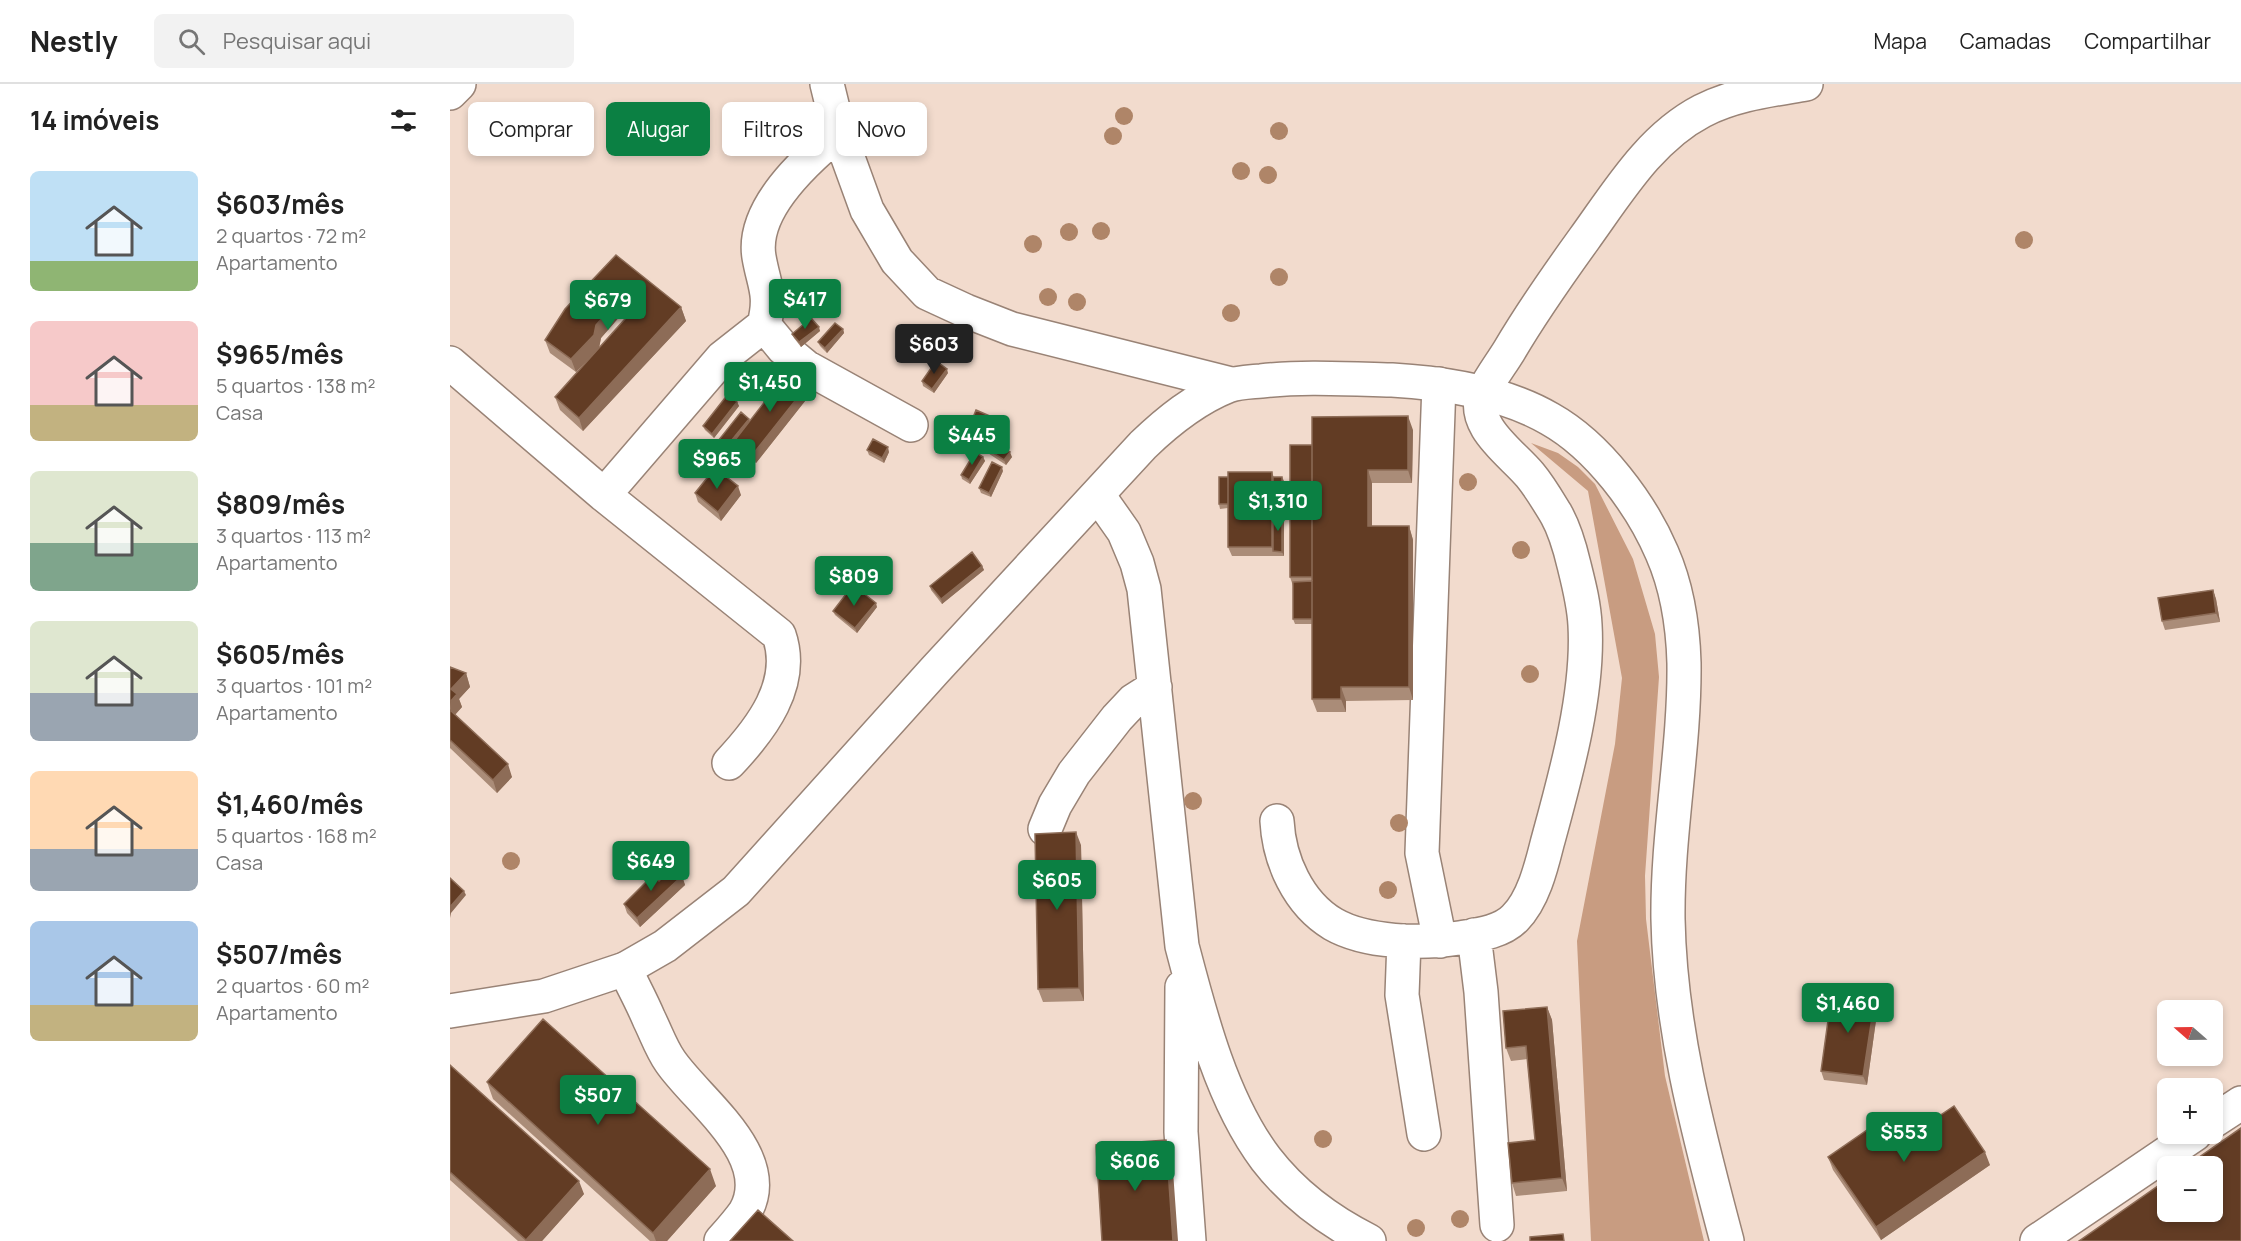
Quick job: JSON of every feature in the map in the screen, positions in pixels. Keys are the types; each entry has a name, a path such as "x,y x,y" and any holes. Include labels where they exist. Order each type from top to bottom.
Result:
{"main road":[{"path":"450,93 459,84"},
{"path":"827,84 836,121"},
{"path":"1277,821 1280,844 1299,891 1314,910 1335,925 1362,934 1404,941 1440,941 1503,927 1515,919 1524,907 1546,847 1575,724 1585,654 1582,598 1570,549 1558,517 1528,473 1492,435 1483,414 1483,394 1541,298 1634,172 1670,131 1700,111 1730,98 1806,84"},
{"path":"604,495 722,358 764,325 768,308 768,290 759,256 759,240 763,223 770,207 801,167 836,136"},
{"path":"847,156 867,210 897,261 927,293 966,311 1012,329 1231,384 1284,379 1346,378 1439,384 1518,403 1552,420 1598,458 1625,489 1663,555 1681,626 1684,662 1683,705 1668,918 1672,987 1685,1073 1727,1241"},
{"path":"764,325 783,348 806,367 912,425"},
{"path":"450,363 604,495 779,635 784,649 784,667 774,702 760,727 729,763"},
{"path":"450,1011 544,996 625,969 665,946 736,891 935,670 1167,422 1195,402 1231,384"},
{"path":"1439,384 1422,853 1440,941"},
{"path":"1098,495 1124,532 1137,563 1144,589 1182,946 1181,1132 1189,1241"},
{"path":"1045,829 1055,805 1074,773 1133,701 1155,687"},
{"path":"1474,935 1482,1004 1497,1225"},
{"path":"1404,941 1403,1003 1424,1134"},
{"path":"1182,946 1196,1001 1214,1053 1238,1113 1266,1158 1300,1196 1342,1228 1369,1241"},
{"path":"625,969 668,1058 683,1079 735,1136 746,1153 751,1171 751,1191 745,1211 721,1241"},
{"path":"2223,1115 2241,1103"},
{"path":"2037,1241 2180,1144"}],"shaded area":[{"path":"1531,443 1558,453 1578,467 1595,484 1633,559 1655,634 1659,677 1645,876 1646,919 1665,1076 1704,1241 1591,1241 1577,941 1615,744 1622,678 1588,491"}],"building":[{"path":"616,255 681,307 579,418 555,397 642,300 629,287 596,325 594,335 571,359 545,340 565,309"},
{"path":"813,285 825,297 808,316 795,305"},
{"path":"811,318 819,327 799,342 792,334"},
{"path":"835,323 843,329 825,348 818,342"},
{"path":"936,361 947,369 932,389 922,381"},
{"path":"787,373 806,387 753,454 735,440"},
{"path":"728,394 737,402 712,434 703,426"},
{"path":"976,410 1001,421 997,431 972,420"},
{"path":"741,412 749,419 722,452 714,446"},
{"path":"1408,416 1408,470 1368,470 1368,526 1409,526 1409,687 1341,687 1341,699 1312,699 1312,417"},
{"path":"963,421 1010,452 1004,460 958,430"},
{"path":"873,439 888,447 882,458 867,450"},
{"path":"1290,445 1312,445 1312,577 1290,577"},
{"path":"975,452 983,457 969,480 961,475"},
{"path":"992,462 1002,467 989,493 979,488"},
{"path":"715,468 738,486 718,512 695,493"},
{"path":"1228,472 1272,472 1272,547 1228,547"},
{"path":"1219,477 1228,477 1228,504 1219,504"},
{"path":"1273,477 1282,477 1282,502 1273,502"},
{"path":"1273,513 1282,513 1282,552 1273,551"},
{"path":"972,552 982,566 941,599 930,586"},
{"path":"1312,581 1312,619 1293,619 1293,582"},
{"path":"853,585 876,603 855,628 833,611"},
{"path":"2213,590 2216,613 2162,621 2158,598"},
{"path":"450,667 466,673 451,689 457,694 450,702"},
{"path":"450,710 508,764 493,780 450,740"},
{"path":"1076,832 1079,988 1038,989 1035,834"},
{"path":"673,867 682,876 637,918 624,904 653,875 659,881"},
{"path":"450,878 464,891 450,907"},
{"path":"1832,992 1875,998 1863,1076 1821,1071"},
{"path":"1547,1007 1562,1178 1512,1183 1508,1143 1535,1140 1526,1046 1506,1048 1503,1011"},
{"path":"543,1019 710,1169 653,1233 487,1082"},
{"path":"450,1065 579,1181 526,1240 450,1172"},
{"path":"1954,1106 1985,1152 1876,1227 1828,1157 1883,1119 1899,1143"},
{"path":"2241,1128 2241,1241 2079,1241 2157,1187 2157,1222 2223,1222 2223,1156 2201,1156 2218,1144 2223,1144 2223,1141"},
{"path":"1166,1140 1173,1241 1102,1241 1096,1145"},
{"path":"758,1210 793,1241 730,1241"},
{"path":"1563,1234 1564,1241 1530,1241 1530,1237"}]}
